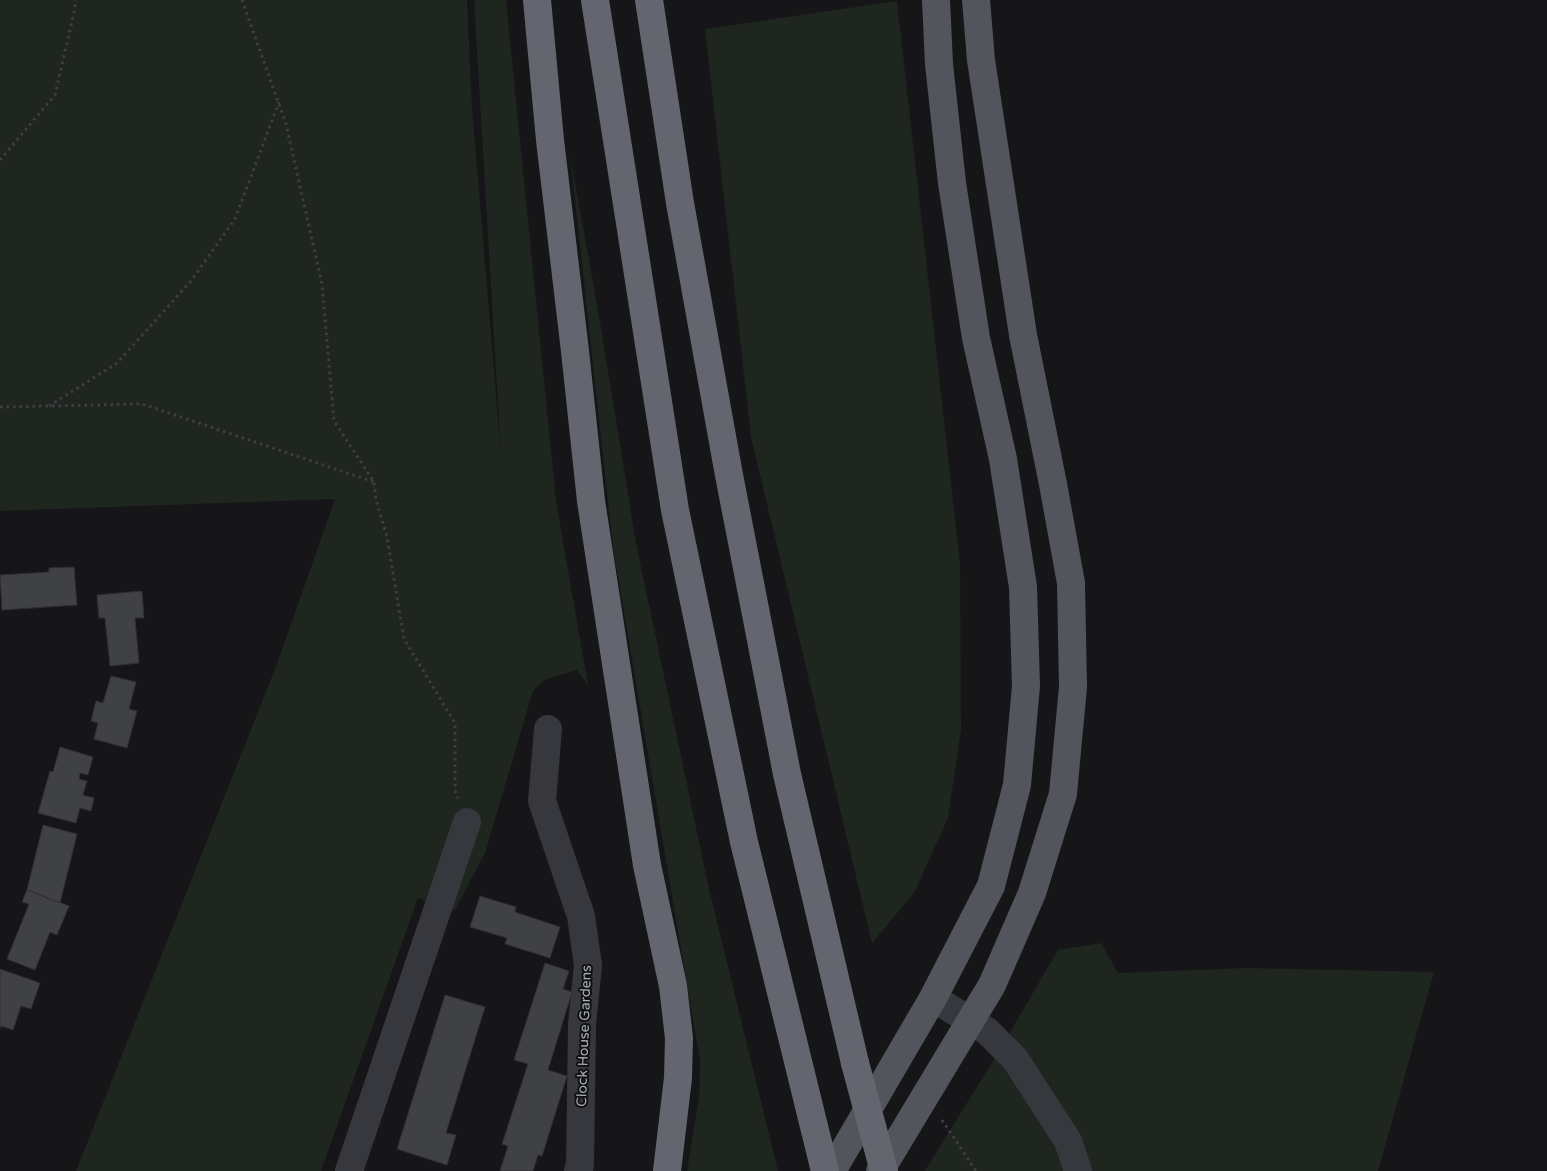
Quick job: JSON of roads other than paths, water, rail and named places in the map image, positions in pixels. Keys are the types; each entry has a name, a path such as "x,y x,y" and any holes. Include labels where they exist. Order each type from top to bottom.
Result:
{"highway":[{"path":"537,0 550,140 575,351 590,501 647,865 672,986 679,1038 678,1078 667,1171"},
{"path":"595,0 675,510 744,842 825,1171"},
{"path":"649,0 680,204 728,475 787,774 855,1063 884,1171"}],"main road":[{"path":"832,1171 933,998 991,886 1017,785 1026,686 1023,587 1003,459 976,338 952,183 939,64 936,0"},
{"path":"880,1171 992,986 1032,894 1062,794 1074,687 1071,583 1023,335 981,60 976,0"}],"street":[{"name":"Clock House Gardens","path":"548,729 542,801 582,916 588,966 582,1024 580,1156 578,1171"},
{"path":"349,1171 467,822"},
{"path":"933,998 972,1020 987,1031 1016,1059 1068,1141 1078,1171"}]}
